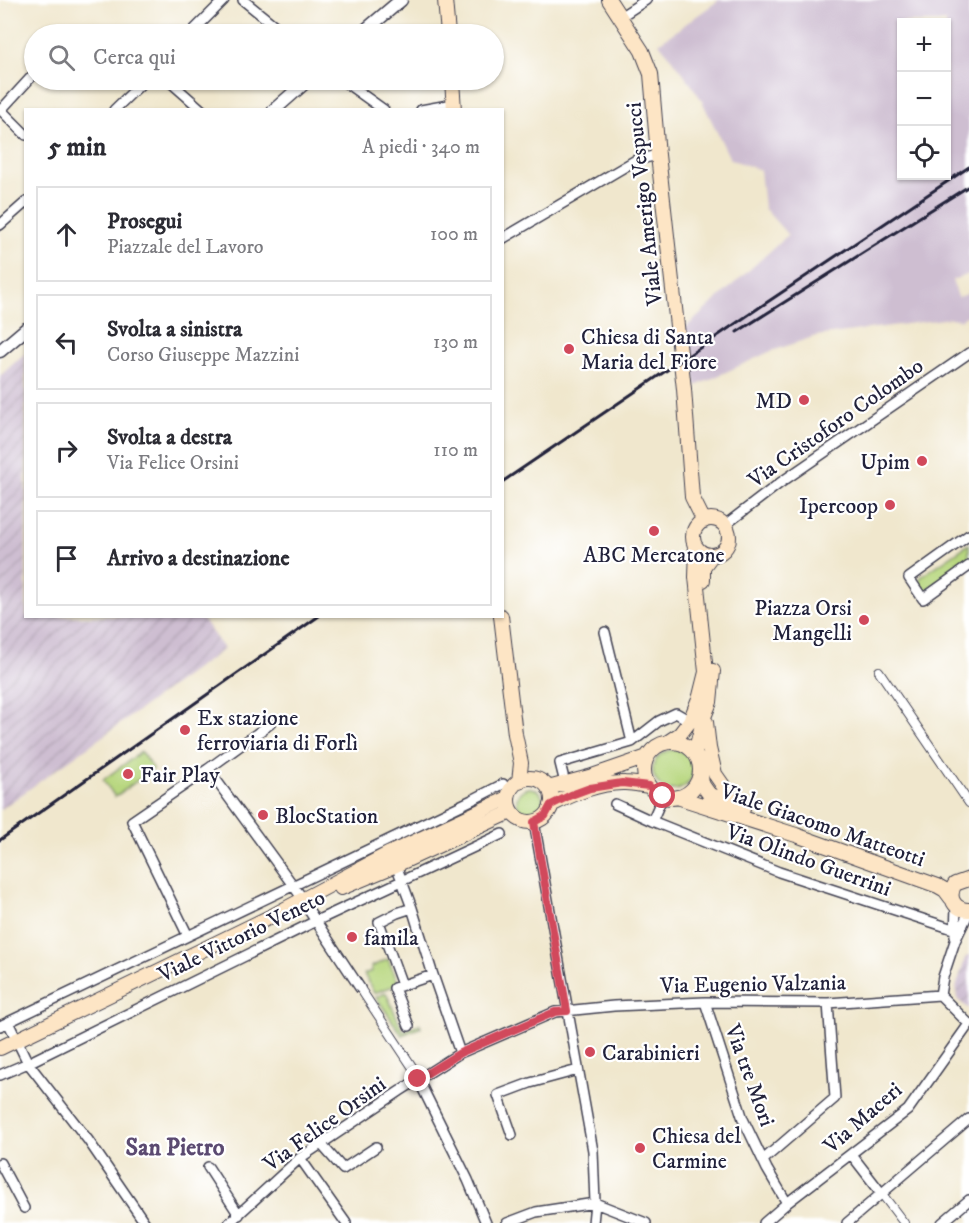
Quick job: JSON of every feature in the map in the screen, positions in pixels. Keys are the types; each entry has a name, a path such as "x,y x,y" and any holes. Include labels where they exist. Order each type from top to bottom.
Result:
{"main road":[{"path":"445,0 447,24"},
{"name":"Viale Amerigo Vespucci","path":"609,0 642,51 651,74 679,340 692,497 704,521"},
{"path":"453,90 454,107"},
{"path":"668,742 680,743 691,748 700,767 700,774 694,787 684,795 670,797 658,794 649,786 644,768 647,757 656,747 680,734 690,721 706,672 696,577 697,548 694,531 699,523 704,521 715,519 725,525 729,535 727,547 718,554 712,555 707,555 697,548"},
{"path":"695,753 710,702 714,675 702,578 703,567 712,555"},
{"path":"501,618 515,734 521,763 519,782"},
{"path":"704,717 715,774 729,794 733,806"},
{"path":"548,788 647,757"},
{"name":"Viale Giacomo Matteotti","path":"700,767 702,784 709,794 733,806 896,865 960,902"},
{"path":"537,780 548,788 551,805 545,816 534,822 521,821 511,812 508,798 513,786 519,782 537,780"},
{"path":"551,805 590,788 622,783 649,786"},
{"name":"Viale Giacomo Matteotti","path":"670,797 796,835 938,886 960,902"},
{"name":"Viale Vittorio Veneto","path":"0,1048 303,901 390,854 445,820 508,798"},
{"name":"Viale Vittorio Veneto","path":"390,854 511,812"},
{"path":"960,902 959,881 969,879"}],"street":[{"path":"200,24 224,0"},
{"path":"243,0 273,24"},
{"path":"373,24 401,0"},
{"path":"621,17 646,0"},
{"path":"24,84 0,109 24,133"},
{"path":"116,108 135,90"},
{"path":"179,90 200,108"},
{"path":"276,108 297,90"},
{"path":"356,90 381,108"},
{"path":"504,238 636,160 658,155"},
{"path":"0,225 24,204"},
{"path":"0,351 24,330"},
{"name":"Via Cristoforo Colombo","path":"725,525 780,483 969,353"},
{"path":"969,535 909,578 923,599 969,566"},
{"path":"606,632 632,742"},
{"path":"879,671 969,803"},
{"path":"565,783 560,763 632,742 659,721 676,713 690,721"},
{"path":"188,936 132,821 270,724"},
{"path":"208,769 294,886 417,1074 486,1223"},
{"name":"Viale Vittorio Veneto","path":"445,820 503,784"},
{"path":"652,821 670,797"},
{"name":"Via Olindo Guerrini","path":"615,804 779,872 956,930"},
{"path":"534,822 592,1151 595,1203 593,1223"},
{"name":"Viale Vittorio Veneto","path":"0,1075 316,921 502,834"},
{"path":"390,854 412,908 460,1053"},
{"name":"Viale Vittorio Veneto","path":"4,1024 294,886 390,854"},
{"path":"955,941 960,902"},
{"path":"960,902 955,941 943,977 940,995 969,1024"},
{"path":"402,985 380,921 412,908"},
{"path":"410,1026 394,988 433,975"},
{"name":"Via Eugenio Valzania","path":"567,1011 614,1006 705,1002 828,1003 940,995"},
{"name":"Via tre Mori","path":"705,1002 743,1119 787,1203"},
{"path":"763,1160 834,1098 828,1003"},
{"name":"Via Felice Orsini","path":"229,1223 300,1158 418,1079 460,1053 555,1012 567,1011"},
{"path":"4,1024 17,1040 28,1063 88,1140 145,1223"},
{"name":"Via Maceri","path":"764,1223 908,1110 969,1024"},
{"path":"512,1135 498,1095 530,1083 578,1070"},
{"path":"846,1223 969,1119"},
{"path":"321,1144 343,1169 376,1148"},
{"path":"851,1154 904,1223"},
{"path":"300,1158 346,1223"},
{"path":"0,1163 24,1208"},
{"path":"208,1167 239,1215"},
{"path":"942,1223 969,1200"},
{"path":"507,1223 536,1212 595,1203 646,1223"}],"shaded area":[{"path":"719,0 969,0 969,274 952,280 958,297 969,293 969,314 961,320 951,318 816,336 769,352 696,386 682,331 788,235 764,208 760,170 730,159 701,99 659,43"},
{"path":"24,354 24,618 202,618 224,649 0,810 0,376"},
{"path":"969,955 969,1009 958,1000 956,988 965,958"}],"green space":[{"path":"969,544 969,561 927,590 921,587 918,583 922,576"},
{"path":"673,750 681,751 687,756 692,762 692,778 687,784 681,789 673,790 665,789 659,784 654,778 653,770 654,762 659,756 665,751"},
{"name":"Fair Play","path":"141,752 153,769 115,797 103,780"},
{"path":"530,788 539,792 543,801 539,810 530,814 521,810 517,801 521,792"},
{"path":"388,959 399,984 374,993 364,974 372,971 371,967"},
{"path":"386,993 403,1031 420,1024 421,1027 402,1035 376,997"}],"railway":[{"path":"504,481 969,167"},
{"path":"737,332 969,186"},
{"path":"0,840 316,618"}],"place":[{"name":"Chiesa di Santa Maria del Fiore","path":"569,349"},
{"name":"MD","path":"804,400"},
{"name":"Upim","path":"922,461"},
{"name":"Ipercoop","path":"890,505"},
{"name":"ABC Mercatone","path":"654,531"},
{"name":"Piazza Orsi Mangelli","path":"864,620"},
{"name":"Ex stazione ferroviaria di Forlì","path":"185,730"},
{"name":"Fair Play","path":"128,774"},
{"name":"BlocStation","path":"263,815"},
{"name":"famila","path":"352,937"},
{"name":"Carabinieri","path":"590,1052"},
{"name":"Chiesa del Carmine","path":"640,1148"}],"district":[{"name":"San Pietro","path":"175,1147"}],"route":[{"path":"418,1079 460,1053 555,1012 567,1011 534,822 545,816 551,805 590,788 622,783 649,786 663,796"}]}
